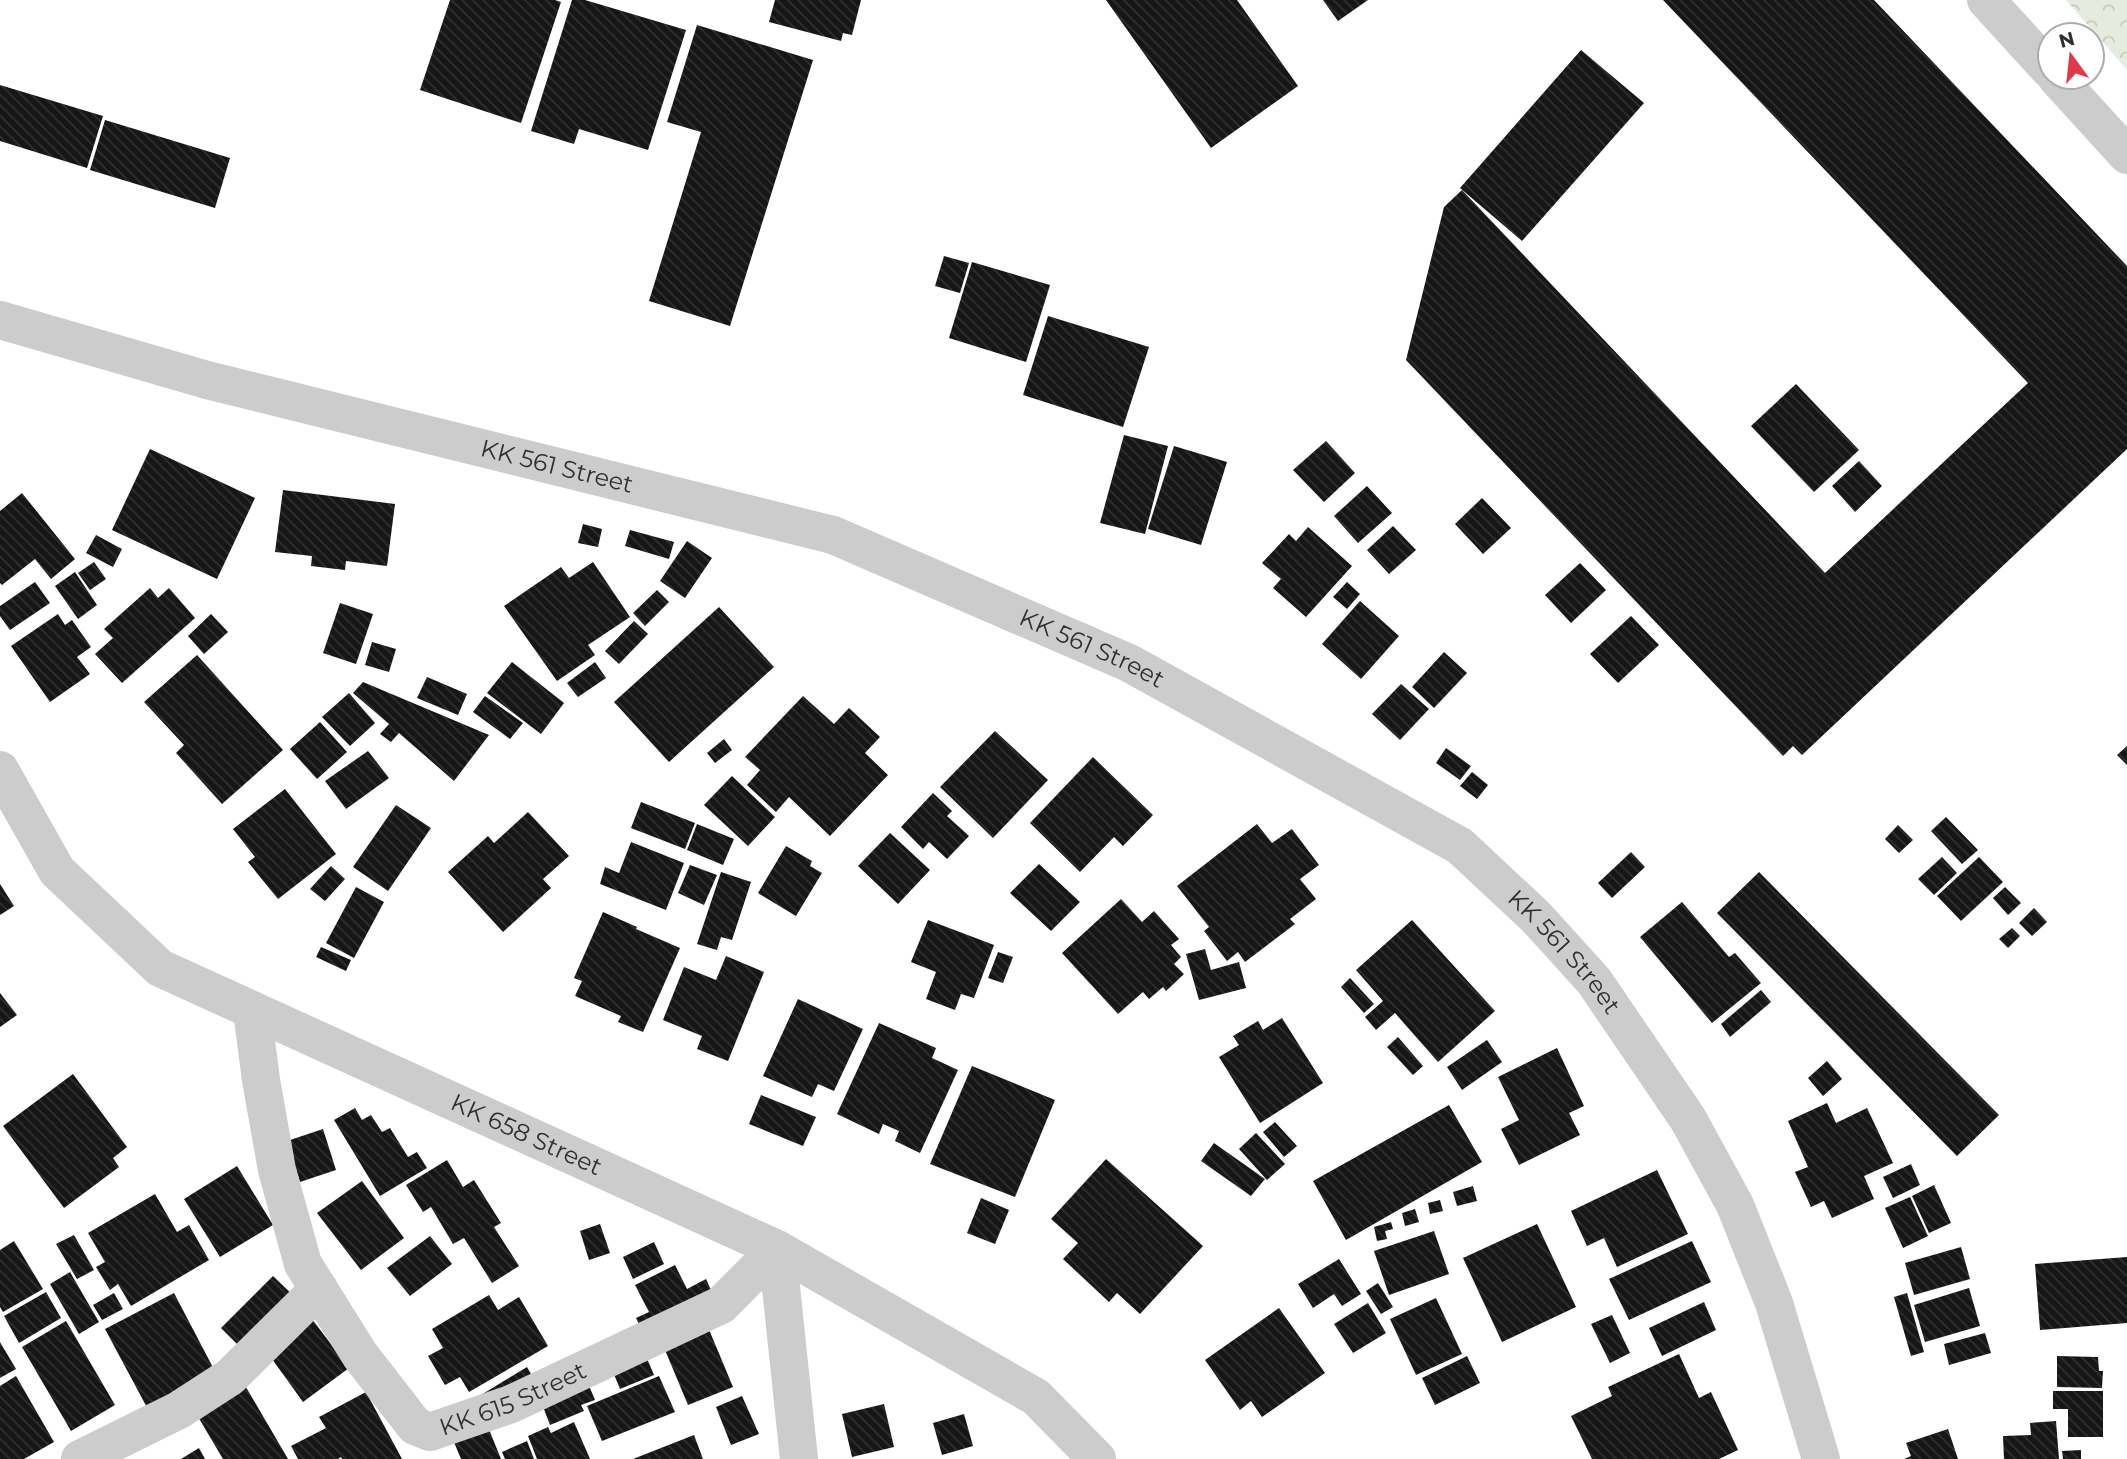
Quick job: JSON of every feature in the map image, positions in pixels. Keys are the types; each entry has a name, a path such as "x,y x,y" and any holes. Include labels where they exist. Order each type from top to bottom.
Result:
{"street":[{"path":"1986,0 2036,55"},
{"path":"2069,91 2127,155"},
{"name":"KK 561 Street","path":"0,320 207,380 833,535 1129,663 1460,846 1536,917 1594,981 1688,1119 1735,1205 1774,1303 1821,1459"},
{"name":"KK 658 Street","path":"0,770 57,871 160,968 777,1249 1036,1397 1097,1459"},
{"name":"KK 615 Street","path":"252,1010 277,1170 303,1264 360,1355 415,1426 430,1432 511,1404 721,1305 777,1249"},
{"path":"777,1249 799,1459"},
{"path":"80,1459 179,1410 230,1377 319,1289"}],"green space":[{"path":"2066,0 2127,0 2127,70 2106,46 2106,21 2084,21"}],"building":[{"path":"450,0 561,2 521,123 420,90"},
{"path":"572,0 585,0 686,30 648,150 579,129 574,144 531,131"},
{"path":"775,0 861,0 852,35 843,33 841,41 769,22"},
{"path":"1106,0 1237,0 1298,86 1211,148"},
{"path":"1323,0 1368,0 1338,21"},
{"path":"1663,0 1874,0 2127,266 2127,449 1802,755 1793,746 1783,756 1406,360 1444,207 1462,190 1825,573 2028,383"},
{"path":"697,25 813,60 730,326 649,301 701,132 667,122"},
{"path":"1581,50 1644,103 1522,241 1460,188"},
{"path":"0,85 103,116 87,168 0,141"},
{"path":"105,120 230,158 215,208 90,170"},
{"path":"944,256 969,263 960,293 935,286"},
{"path":"972,262 1050,285 1026,362 949,338"},
{"path":"1048,316 1149,347 1123,427 1023,395"},
{"path":"1796,384 1859,450 1814,492 1751,426"},
{"path":"1124,435 1168,446 1145,534 1100,523"},
{"path":"1326,441 1355,473 1324,502 1293,470"},
{"path":"1174,446 1227,462 1201,545 1148,529"},
{"path":"150,449 255,498 217,579 112,530"},
{"path":"1859,461 1882,486 1855,512 1832,486"},
{"path":"1367,486 1392,513 1358,543 1334,516"},
{"path":"283,490 395,504 387,566 346,561 345,570 311,566 312,556 275,552"},
{"path":"22,493 75,559 51,579 35,559 2,585 0,511"},
{"path":"1482,498 1511,528 1483,554 1455,524"},
{"path":"583,524 602,529 598,547 578,543"},
{"path":"1393,526 1416,550 1389,574 1367,550"},
{"path":"1308,527 1352,566 1306,617 1273,588 1281,579 1262,563 1289,534 1296,541"},
{"path":"630,530 674,542 669,559 625,546"},
{"path":"96,535 122,549 113,567 86,553"},
{"path":"687,541 712,558 685,598 660,581"},
{"path":"94,562 106,579 90,590 78,573"},
{"path":"593,562 630,617 588,645 595,655 557,681 504,606 561,567 569,578"},
{"path":"1580,563 1606,590 1571,623 1545,595"},
{"path":"75,572 97,605 78,619 55,586"},
{"path":"35,582 50,603 10,630 0,616 0,606"},
{"path":"1347,582 1360,594 1347,609 1333,597"},
{"path":"150,588 158,598 169,588 195,618 122,683 95,654 113,638 104,629"},
{"path":"657,590 669,602 645,626 633,613"},
{"path":"1360,601 1399,636 1361,679 1322,644"},
{"path":"340,603 373,614 356,664 323,653"},
{"path":"719,607 774,667 669,762 614,702"},
{"path":"58,614 65,625 72,620 91,647 77,657 90,674 50,702 11,646"},
{"path":"211,614 228,632 204,654 188,636"},
{"path":"1631,616 1659,645 1618,683 1590,654"},
{"path":"634,621 648,634 619,664 605,651"},
{"path":"372,642 396,649 389,672 365,665"},
{"path":"1444,652 1467,673 1434,708 1412,687"},
{"path":"197,655 283,750 222,804 176,753 184,745 144,702"},
{"path":"512,662 564,703 541,734 487,693"},
{"path":"595,662 606,678 578,697 567,683"},
{"path":"427,677 467,694 458,715 417,698"},
{"path":"363,682 489,735 454,781 399,733 391,742 380,734 389,724 353,693"},
{"path":"1401,684 1429,709 1400,740 1372,714"},
{"path":"349,693 375,723 350,746 322,717"},
{"path":"485,696 523,723 510,739 473,712"},
{"path":"803,696 834,724 849,708 880,737 865,753 888,775 830,836 789,797 776,812 747,785 760,770 745,757"},
{"path":"320,722 347,752 317,779 290,749"},
{"path":"995,731 1048,780 993,838 940,787"},
{"path":"724,739 732,750 715,763 707,753"},
{"path":"2127,746 2127,765 2117,755"},
{"path":"1446,748 1471,766 1460,780 1436,763"},
{"path":"368,751 389,778 346,809 325,781"},
{"path":"1093,757 1153,815 1123,846 1114,837 1080,872 1030,823"},
{"path":"1472,772 1488,785 1477,799 1460,786"},
{"path":"732,776 775,817 748,846 704,805"},
{"path":"285,789 336,854 278,899 248,862 255,857 233,829"},
{"path":"933,793 952,811 947,816 969,836 947,859 929,842 923,849 901,827"},
{"path":"641,802 695,823 685,849 631,828"},
{"path":"396,805 431,828 388,891 353,867"},
{"path":"528,812 569,856 543,879 551,888 503,932 448,872 488,836 494,843"},
{"path":"1946,817 1978,850 1962,864 1931,831"},
{"path":"697,824 734,839 723,865 687,850"},
{"path":"1257,824 1272,843 1292,829 1319,865 1300,879 1316,899 1290,919 1295,924 1245,962 1238,952 1227,961 1204,931 1209,927 1177,886"},
{"path":"1898,825 1913,840 1899,853 1885,839"},
{"path":"890,833 930,870 898,904 858,866"},
{"path":"631,842 684,863 666,910 600,884 605,867 619,873"},
{"path":"786,846 812,861 810,866 822,873 796,916 758,893"},
{"path":"1631,852 1645,867 1612,898 1598,883"},
{"path":"1942,857 1957,873 1934,895 1918,879"},
{"path":"1979,857 2003,882 1961,921 1937,896"},
{"path":"1039,864 1080,902 1051,931 1010,893"},
{"path":"690,865 717,875 704,905 678,893"},
{"path":"331,866 345,879 325,901 310,889"},
{"path":"721,872 751,882 732,940 721,937 717,950 697,944"},
{"path":"1759,872 1999,1115 1957,1156 1717,913"},
{"path":"0,884 14,906 0,915"},
{"path":"356,887 384,902 354,958 326,943"},
{"path":"2005,887 2021,903 2008,915 1993,898"},
{"path":"1121,899 1142,922 1154,911 1179,939 1171,945 1181,957 1174,964 1184,974 1166,991 1163,987 1149,999 1143,992 1118,1014 1062,953"},
{"path":"1682,902 1729,957 1735,953 1761,983 1712,1023 1640,937"},
{"path":"2034,908 2047,922 2032,936 2019,923"},
{"path":"603,912 680,948 643,1032 618,1022 621,1016 575,996 582,981 574,978"},
{"path":"928,920 994,945 974,998 961,994 955,1010 926,999 936,972 911,962"},
{"path":"1412,920 1495,1011 1438,1062 1395,1013 1376,1030 1365,1017 1383,1001 1356,970"},
{"path":"2012,928 2020,936 2008,948 1999,939"},
{"path":"321,947 351,960 346,971 316,957"},
{"path":"1205,949 1211,970 1239,962 1246,988 1199,1000 1186,954"},
{"path":"998,952 1013,957 1003,983 988,978"},
{"path":"726,956 764,972 728,1061 697,1049 702,1036 663,1020 684,967 716,980"},
{"path":"1350,978 1374,1004 1364,1013 1341,987"},
{"path":"1761,990 1771,1002 1730,1037 1721,1024"},
{"path":"0,993 17,1015 0,1027"},
{"path":"798,999 863,1029 834,1091 818,1084 812,1097 763,1076"},
{"path":"1282,1018 1323,1083 1260,1123 1219,1057 1239,1045 1233,1036 1258,1021 1263,1030"},
{"path":"879,1023 936,1048 932,1058 958,1070 920,1153 895,1141 899,1131 883,1124 879,1134 837,1114"},
{"path":"1398,1037 1423,1066 1413,1075 1387,1047"},
{"path":"1487,1040 1502,1062 1462,1090 1447,1067"},
{"path":"1557,1048 1584,1106 1569,1113 1580,1135 1519,1165 1501,1129 1519,1120 1498,1077"},
{"path":"1827,1061 1842,1079 1823,1096 1808,1078"},
{"path":"972,1066 1055,1100 1015,1197 930,1164"},
{"path":"73,1074 127,1147 113,1158 119,1167 64,1208 3,1126"},
{"path":"761,1095 816,1117 803,1146 749,1124"},
{"path":"1827,1103 1836,1123 1867,1108 1893,1163 1864,1176 1874,1199 1832,1218 1824,1201 1811,1207 1795,1172 1808,1167 1788,1121"},
{"path":"1449,1105 1482,1162 1346,1240 1313,1181"},
{"path":"355,1108 362,1120 371,1115 382,1132 390,1128 408,1157 417,1152 427,1168 380,1196 334,1120"},
{"path":"1275,1122 1297,1146 1284,1157 1263,1132"},
{"path":"323,1129 336,1170 300,1182 287,1141"},
{"path":"1256,1133 1285,1164 1267,1180 1239,1149"},
{"path":"1214,1143 1265,1179 1251,1196 1201,1161"},
{"path":"1106,1159 1203,1246 1140,1314 1117,1293 1109,1302 1063,1259 1078,1243 1051,1219"},
{"path":"447,1160 463,1187 474,1180 501,1223 494,1227 519,1266 492,1283 464,1238 453,1244 431,1207 423,1212 406,1185"},
{"path":"1911,1164 1920,1185 1893,1198 1883,1177"},
{"path":"237,1166 273,1225 220,1257 184,1199"},
{"path":"1657,1170 1688,1234 1617,1267 1604,1238 1587,1246 1571,1211"},
{"path":"362,1181 404,1238 361,1270 317,1213"},
{"path":"1934,1185 1951,1223 1929,1233 1912,1196"},
{"path":"1473,1186 1477,1201 1457,1206 1453,1192"},
{"path":"155,1194 177,1232 189,1225 209,1260 131,1306 118,1284 110,1290 96,1267 105,1262 88,1233"},
{"path":"1910,1197 1928,1236 1903,1248 1885,1208"},
{"path":"981,1198 1009,1210 995,1244 967,1233"},
{"path":"1440,1200 1443,1211 1430,1214 1428,1203"},
{"path":"1415,1209 1419,1222 1405,1226 1402,1213"},
{"path":"1391,1222 1393,1229 1385,1231 1387,1239 1377,1241 1374,1227"},
{"path":"600,1224 610,1253 589,1260 580,1231"},
{"path":"1537,1224 1576,1307 1502,1342 1463,1258"},
{"path":"1434,1231 1449,1274 1389,1295 1374,1251"},
{"path":"74,1235 94,1270 77,1279 56,1244"},
{"path":"430,1236 452,1264 410,1296 387,1268"},
{"path":"14,1241 43,1289 3,1312 0,1307 0,1250"},
{"path":"1692,1241 1711,1282 1629,1320 1609,1279"},
{"path":"654,1242 664,1264 633,1279 623,1257"},
{"path":"1961,1247 1970,1279 1914,1295 1905,1263"},
{"path":"2127,1257 2127,1323 2040,1330 2035,1264"},
{"path":"1339,1259 1361,1294 1342,1306 1334,1294 1313,1308 1298,1284"},
{"path":"675,1265 687,1289 706,1279 716,1301 645,1337 636,1318 649,1312 635,1285"},
{"path":"70,1272 99,1322 79,1334 50,1284"},
{"path":"273,1276 298,1300 246,1353 221,1328"},
{"path":"1378,1283 1393,1307 1381,1314 1366,1291"},
{"path":"1969,1288 1980,1326 1925,1342 1914,1305"},
{"path":"46,1292 61,1318 19,1343 4,1316"},
{"path":"114,1293 123,1309 102,1320 93,1305"},
{"path":"174,1293 219,1379 151,1415 105,1329"},
{"path":"1907,1293 1924,1352 1911,1356 1894,1297"},
{"path":"489,1295 498,1310 519,1297 548,1346 469,1392 460,1377 445,1385 428,1356 443,1348 432,1329"},
{"path":"1436,1298 1462,1354 1416,1375 1390,1319"},
{"path":"1704,1302 1716,1330 1662,1356 1649,1328"},
{"path":"1368,1303 1386,1333 1353,1353 1334,1324"},
{"path":"1279,1308 1325,1373 1262,1417 1251,1401 1240,1410 1205,1360"},
{"path":"1612,1315 1630,1353 1610,1363 1591,1324"},
{"path":"312,1319 349,1368 303,1402 267,1352"},
{"path":"705,1320 733,1387 688,1405 660,1338"},
{"path":"66,1321 115,1405 71,1431 22,1347"},
{"path":"1985,1333 1991,1353 1949,1365 1944,1344"},
{"path":"0,1342 16,1369 0,1378"},
{"path":"643,1349 654,1375 620,1389 609,1362"},
{"path":"1679,1354 1699,1398 1711,1392 1738,1450 1719,1459 1592,1459 1571,1416 1612,1396 1608,1387"},
{"path":"1467,1356 1480,1383 1435,1405 1422,1378"},
{"path":"2057,1356 2098,1357 2099,1371 2103,1371 2102,1388 2057,1387"},
{"path":"527,1367 536,1383 481,1395"},
{"path":"16,1376 54,1442 24,1459 0,1459 0,1386"},
{"path":"585,1376 595,1400 581,1405 584,1411 550,1425 539,1396"},
{"path":"659,1376 675,1412 602,1441 587,1406"},
{"path":"243,1382 288,1459 223,1459 194,1410"},
{"path":"2053,1391 2103,1391 2103,1437 2068,1437 2068,1409 2053,1409"},
{"path":"366,1392 402,1459 298,1459 291,1446 326,1428 319,1417"},
{"path":"742,1396 759,1434 731,1445 716,1407"},
{"path":"884,1404 894,1447 852,1457 842,1414"},
{"path":"964,1414 973,1446 942,1455 933,1423"},
{"path":"2056,1421 2059,1459 2004,1459 2003,1436 2031,1435 2030,1423"},
{"path":"486,1422 501,1459 461,1459 451,1435"},
{"path":"574,1422 590,1459 537,1459 528,1436 548,1427 551,1433"},
{"path":"1948,1429 1958,1459 1904,1459 1911,1456 1906,1443"},
{"path":"694,1435 703,1459 633,1459"},
{"path":"527,1441 534,1459 505,1459 502,1452"},
{"path":"199,1448 205,1459 181,1459"},
{"path":"2081,1450 2081,1459 2063,1459 2062,1451"}]}
